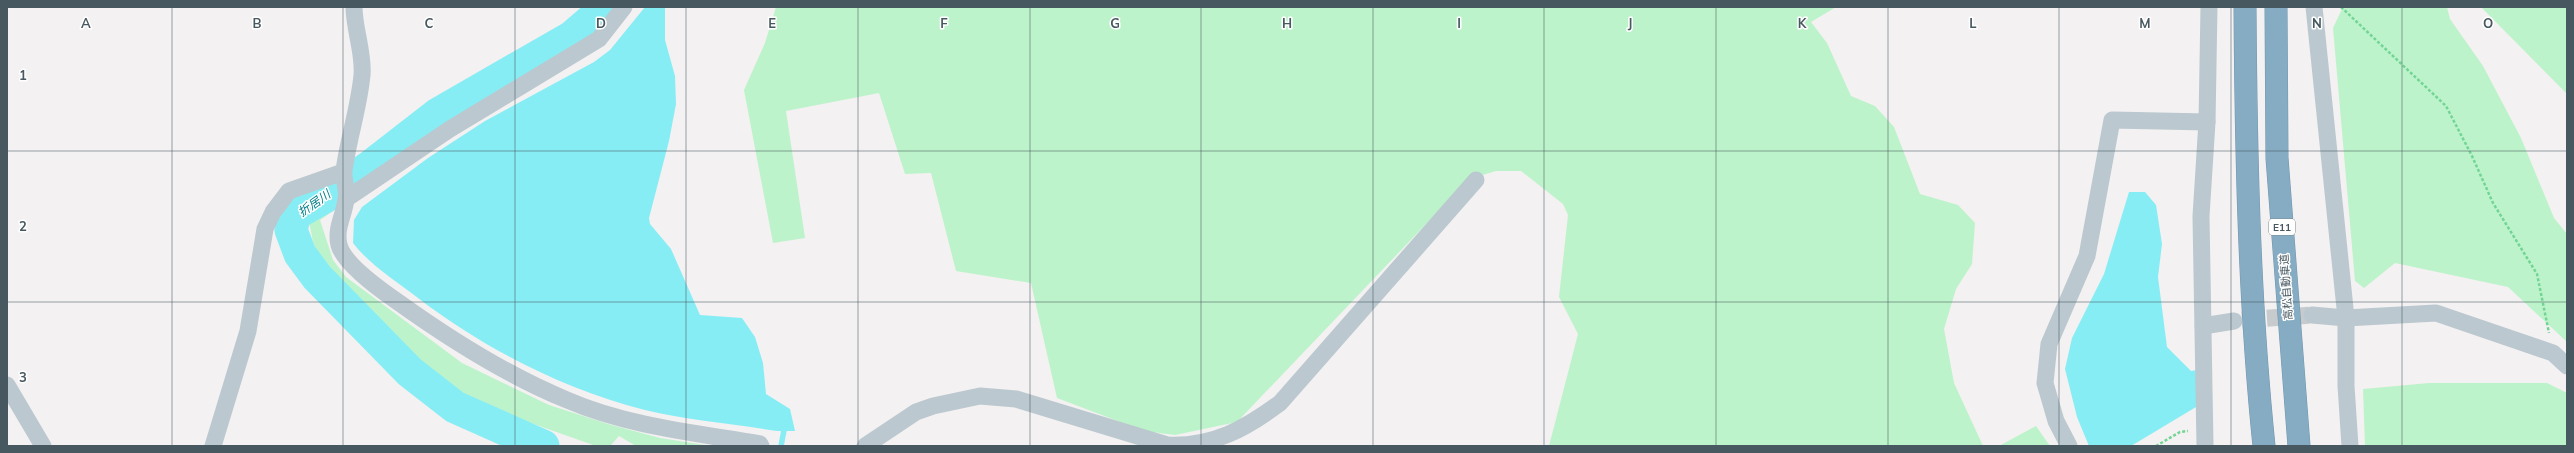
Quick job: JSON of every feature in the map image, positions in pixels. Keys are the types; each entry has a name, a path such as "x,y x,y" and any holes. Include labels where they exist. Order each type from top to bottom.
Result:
{"highway":[{"path":"2245,7 2246,159 2257,379 2264,446"},
{"name":"高松自動車道","path":"2276,7 2277,158 2299,446"}],"street":[{"path":"354,7 362,73 338,228 340,247 345,256 376,286 452,340 514,375 567,401 639,421 760,444 761,446"},
{"path":"213,446 248,331 266,229 273,212 289,191 345,185 450,129 599,39 624,7"},
{"path":"2205,438 2201,216 2207,122 2209,7"},
{"path":"2314,7 2346,318 2346,386 2350,446"},
{"path":"2069,446 2056,421 2045,383 2049,344 2087,256 2112,120 2207,122"},
{"path":"865,446 916,412 933,406 980,396 1016,399 1167,445 1185,445 1202,442 1225,436 1249,426 1280,403 1476,180"},
{"path":"2312,315 2346,318 2436,314 2553,353 2567,366"},
{"path":"2203,326 2234,321"},
{"path":"7,385 43,446"}],"path":[{"path":"2341,7 2446,106 2472,156 2493,203 2537,274 2553,353"},
{"path":"2156,446 2180,432 2205,438"}],"green space":[{"path":"776,7 1836,7 1811,22 1827,43 1851,96 1875,106 1894,127 1920,194 1958,205 1975,223 1972,264 1956,289 1944,329 1954,383 1983,446 1549,446 1578,334 1559,297 1568,215 1563,204 1521,171 1496,171 1469,179 1237,422 1175,435 1144,431 1057,398 1031,283 956,271 931,173 905,174 879,93 786,111 805,238 773,243 744,90 765,43"},
{"path":"2343,7 2447,7 2450,19 2483,66 2521,138 2554,218 2567,234 2567,342 2508,287 2395,263 2364,288 2355,281 2333,28"},
{"path":"2481,7 2567,7 2567,94"},
{"path":"323,206 333,211 320,220 333,260 346,277 462,363 549,405 608,424 660,438 711,446 636,446 619,436 610,446 596,446 528,422 455,390 424,368 323,265 313,242 308,216"},
{"path":"2429,383 2547,383 2567,393 2567,446 2365,446 2363,389"},
{"path":"2036,426 2050,446 1999,446"}],"water":[{"path":"645,7 665,7 665,40 675,76 676,104 669,141 649,218 650,224 671,249 700,315 742,318 755,337 763,363 766,394 790,409 795,431 777,431 645,410 584,391 555,379 498,350 444,317 375,266 353,243 354,220 362,207 428,158 485,121 594,62 610,50"},
{"path":"2129,192 2145,192 2156,205 2162,244 2158,277 2167,347 2191,371 2197,370 2196,407 2131,446 2089,446 2077,417 2065,369 2072,338 2104,274"}],"waterway":[{"name":"折居川","path":"543,446 455,407 410,372 317,277 300,254 291,230 295,214 335,191 371,166 438,114 572,37 607,7"},
{"path":"781,446 785,425"}],"tunnel":[{"path":"2242,320 2312,315"}]}
